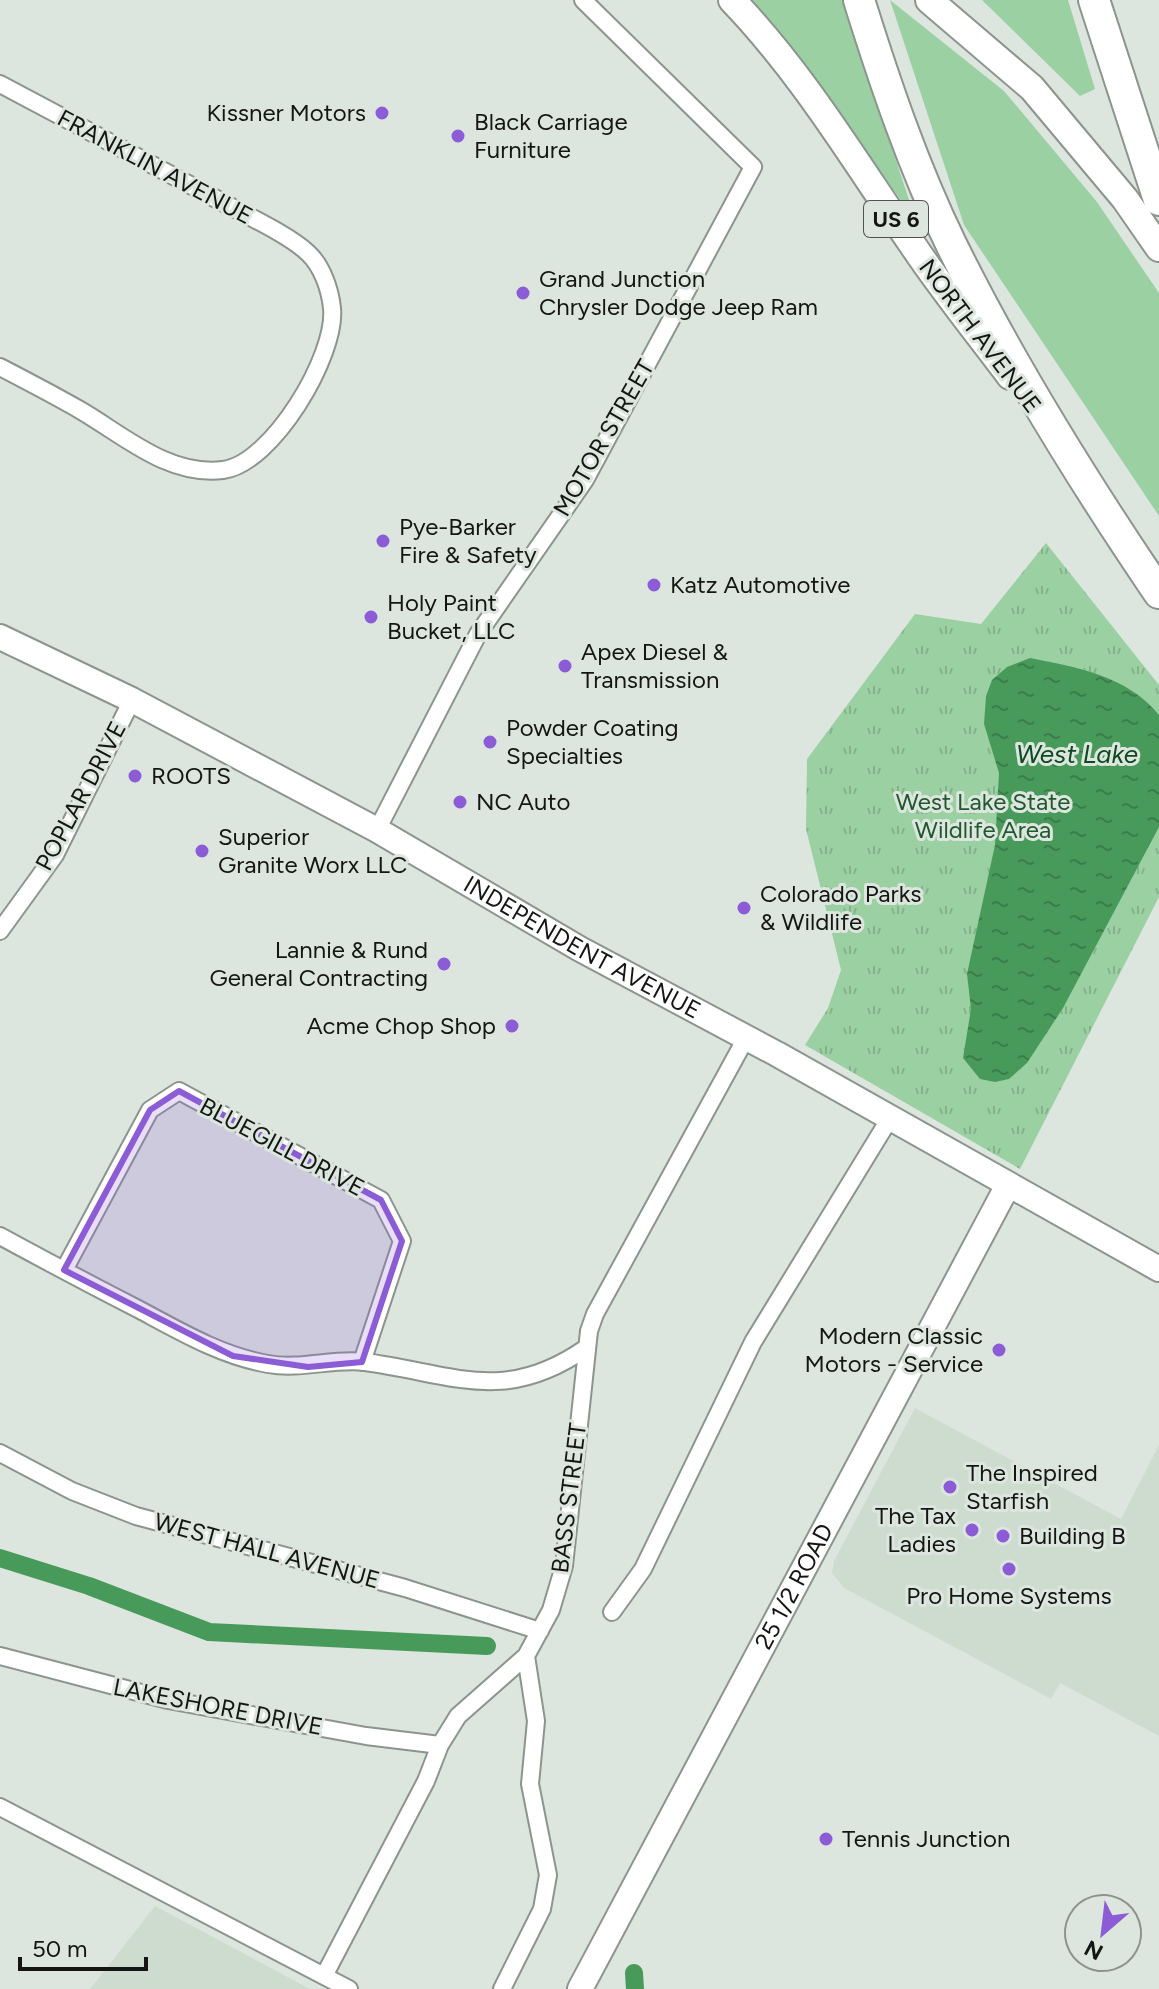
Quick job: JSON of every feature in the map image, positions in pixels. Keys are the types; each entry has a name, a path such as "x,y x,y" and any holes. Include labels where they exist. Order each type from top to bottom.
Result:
{"highway":[{"path":"859,0 928,192 980,300 1058,441 1159,593"},
{"path":"1094,0 1159,200"}],"main road":[{"name":"NORTH AVENUE","path":"732,0 762,32 839,131 912,245 1058,441"},
{"path":"929,0 1032,88 1125,199 1159,248"}],"street":[{"name":"MOTOR STREET","path":"377,830 478,634 585,480 753,167 583,0"},
{"name":"FRANKLIN AVENUE","path":"0,84 236,210 308,253 325,278 333,310 319,365 291,416 256,453 224,471 192,468 145,452 83,412 0,367"},
{"name":"INDEPENDENT AVENUE","path":"0,637 132,700 377,830 580,949 746,1038 1159,1269"},
{"name":"POPLAR DRIVE","path":"0,931 55,855 132,700"},
{"name":"BASS STREET","path":"324,1976 426,1781 440,1745 458,1716 526,1656 551,1610 564,1566 586,1348 595,1314 746,1038"},
{"name":"BLUEGILL DRIVE","path":"64,1270 150,1110 179,1091 381,1200 402,1241 362,1362"},
{"path":"612,1612 643,1569 753,1342 890,1118"},
{"name":"25 1/2 ROAD","path":"580,1989 1008,1185"},
{"path":"0,1236 233,1356 270,1365 308,1367 362,1362 475,1382 518,1382 559,1367 586,1348"},
{"name":"WEST HALL AVENUE","path":"0,1453 72,1491 136,1516 405,1588 540,1631"},
{"name":"LAKESHORE DRIVE","path":"0,1656 168,1700 366,1736 440,1745"},
{"path":"502,1989 542,1909 548,1875 530,1784 536,1721 526,1656"},
{"path":"0,1807 349,1989"}],"highlighted area":[{"path":"179,1091 381,1200 402,1241 362,1362 308,1367 233,1356 64,1270 150,1110"}],"shaded area":[{"path":"915,1408 1121,1519 1159,1445 1159,1736 1060,1683 1051,1699 844,1588 832,1573 834,1561"},
{"path":"155,1906 310,1989 90,1989"}],"green space":[{"path":"746,0 843,0 916,221 822,91"},
{"path":"890,0 1004,91 1097,202 1159,293 1159,516 964,225"},
{"path":"982,0 1068,0 1095,89 1080,96"},
{"name":"West Lake State Wildlife Area","path":"1046,543 1159,685 1159,897 1020,1169 805,1045 828,1008 841,970 806,829 807,759 915,614 981,624"}],"water":[{"name":"West Lake","path":"1030,658 1083,670 1117,682 1159,715 1159,827 1063,1008 1027,1063 1009,1079 995,1082 980,1079 963,1058 971,1009 967,974 995,845 999,773 984,724 986,696 992,680 1007,667"}],"waterway":[{"path":"0,1558 89,1586 209,1632 487,1646"},
{"path":"634,1973 635,1989"}],"place":[{"name":"Kissner Motors","path":"382,113"},
{"name":"Black Carriage Furniture","path":"458,136"},
{"name":"Grand Junction Chrysler Dodge Jeep Ram","path":"523,293"},
{"name":"Pye-Barker Fire & Safety","path":"383,541"},
{"name":"Katz Automotive","path":"654,585"},
{"name":"Holy Paint Bucket, LLC","path":"371,617"},
{"name":"Apex Diesel & Transmission","path":"565,666"},
{"name":"Powder Coating Specialties","path":"490,742"},
{"name":"ROOTS","path":"135,776"},
{"name":"NC Auto","path":"460,802"},
{"name":"Superior Granite Worx LLC","path":"202,851"},
{"name":"Colorado Parks & Wildlife","path":"744,908"},
{"name":"Lannie & Rund General Contracting","path":"444,964"},
{"name":"Acme Chop Shop","path":"512,1026"},
{"name":"Modern Classic Motors - Service","path":"999,1350"},
{"name":"The Inspired Starfish","path":"950,1487"},
{"name":"The Tax Ladies","path":"972,1530"},
{"name":"Building B","path":"1003,1536"},
{"name":"Pro Home Systems","path":"1009,1569"},
{"name":"Tennis Junction","path":"826,1839"}]}
